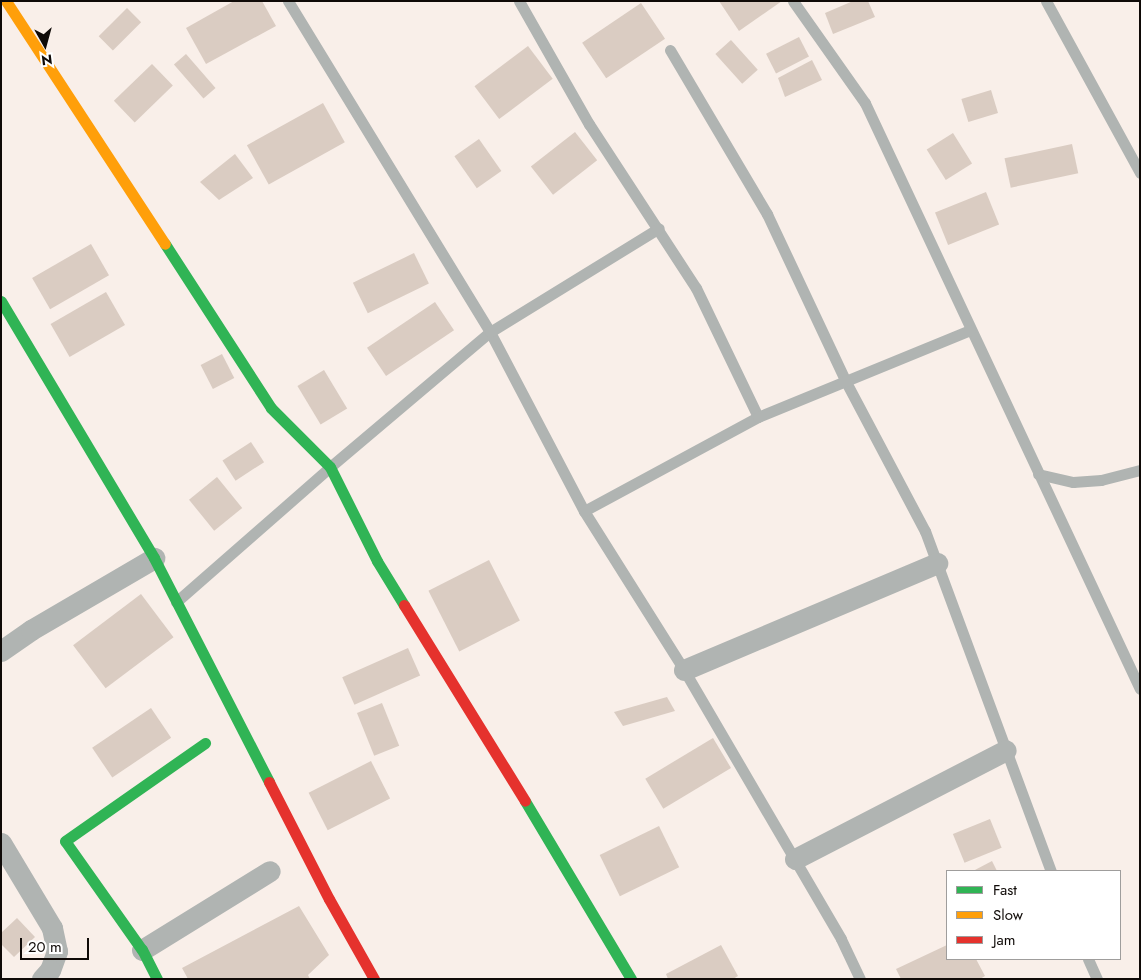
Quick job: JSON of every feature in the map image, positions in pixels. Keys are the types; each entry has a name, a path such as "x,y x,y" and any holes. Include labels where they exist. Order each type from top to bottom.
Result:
{"street":[{"path":"6,1 271,408 330,467 377,561 546,834 631,979"},
{"path":"1,301 154,558 329,899 374,979"},
{"path":"1,651 31,630 154,558"},
{"path":"684,670 937,563"},
{"path":"157,979 142,950 65,841 205,743"},
{"path":"795,859 1006,750"},
{"path":"1,843 52,928 57,951 50,970 42,979"},
{"path":"142,950 270,871"}],"lane":[{"path":"288,1 490,332 584,511 684,670 841,939 860,979"},
{"path":"519,1 589,124 659,228 696,288 758,417"},
{"path":"793,1 866,103 970,330 1140,689"},
{"path":"1046,1 1140,173"},
{"path":"670,50 768,214 846,382 925,530 1051,870"},
{"path":"176,602 330,467 490,332 659,228"},
{"path":"584,511 758,417 970,330"},
{"path":"1038,474 1073,482 1101,480 1140,470"},
{"path":"1088,960 1097,979"}],"building":[{"path":"234,1 262,1 276,26 206,64 186,28"},
{"path":"719,1 782,1 739,31"},
{"path":"853,1 868,1 875,17 833,34 825,13"},
{"path":"641,3 665,39 606,78 582,43"},
{"path":"127,8 141,22 113,50 99,36"},
{"path":"799,37 809,57 776,73 766,54"},
{"path":"731,40 758,70 742,84 715,54"},
{"path":"528,46 553,79 499,119 474,86"},
{"path":"186,54 216,88 203,98 174,64"},
{"path":"812,60 822,80 785,97 778,78"},
{"path":"152,64 173,86 135,122 114,101"},
{"path":"991,90 998,113 968,122 961,99"},
{"path":"323,103 345,142 269,185 247,145"},
{"path":"575,132 597,160 553,195 531,166"},
{"path":"953,133 972,164 946,180 927,149"},
{"path":"479,139 501,171 477,188 454,156"},
{"path":"1072,144 1078,173 1011,188 1005,158"},
{"path":"235,154 253,178 219,200 200,182"},
{"path":"986,192 999,224 948,245 935,213"},
{"path":"91,244 109,275 50,309 32,278"},
{"path":"414,253 429,284 368,313 353,283"},
{"path":"106,292 125,325 70,357 51,324"},
{"path":"435,302 454,330 386,376 367,348"},
{"path":"222,354 234,378 213,389 201,365"},
{"path":"324,370 347,409 321,425 297,386"},
{"path":"251,442 264,462 236,481 222,461"},
{"path":"217,477 242,508 214,531 189,500"},
{"path":"489,560 520,621 459,651 428,591"},
{"path":"141,594 173,637 106,688 73,645"},
{"path":"408,648 420,675 354,705 342,677"},
{"path":"667,697 675,711 623,726 614,712"},
{"path":"382,703 399,746 374,756 357,713"},
{"path":"151,708 171,738 112,778 92,748"},
{"path":"713,738 731,768 663,809 645,779"},
{"path":"371,761 390,798 328,830 309,793"},
{"path":"990,819 1002,848 965,863 953,834"},
{"path":"659,826 679,867 620,896 600,855"},
{"path":"992,861 996,870 975,870"},
{"path":"299,906 329,955 308,975 310,979 188,979 182,968"},
{"path":"17,918 35,937 14,957 1,944 1,933"},
{"path":"721,945 738,976 733,979 668,979 666,974"},
{"path":"946,945 946,960 977,960 985,976 980,979 901,979 896,969"}],"traffic: fast":[{"path":"165,244 271,408 330,467 377,561 404,605"},
{"path":"1,301 154,558 269,782"},
{"path":"157,979 142,950 65,841 205,743"},
{"path":"525,801 631,979"}],"traffic: slow":[{"path":"6,1 165,244"}],"traffic: jam":[{"path":"404,605 525,801"},
{"path":"269,782 329,899 374,979"}]}
